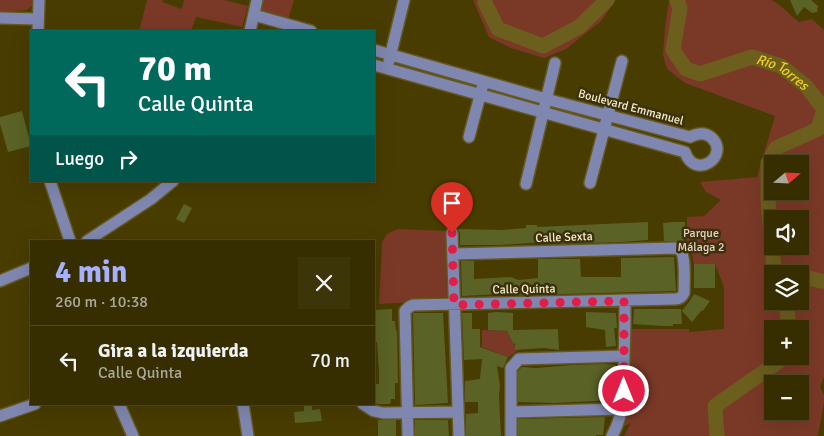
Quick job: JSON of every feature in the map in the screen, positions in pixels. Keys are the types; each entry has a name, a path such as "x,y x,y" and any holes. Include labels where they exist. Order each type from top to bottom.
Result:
{"street":[{"path":"38,30 39,0"},
{"path":"252,30 257,0"},
{"path":"387,69 404,0"},
{"path":"254,15 308,30"},
{"path":"0,18 38,19"},
{"name":"Boulevard Emmanuel","path":"375,50 546,99 690,137 698,133 704,134 714,140 717,150 711,162 700,166 691,162 685,152 375,65"},
{"path":"590,183 622,61"},
{"path":"526,184 555,64"},
{"path":"469,137 484,81"},
{"path":"50,182 70,240"},
{"path":"89,240 151,199 172,182"},
{"path":"452,233 459,436"},
{"name":"Calle Sexta","path":"453,254 676,248 682,253 684,261 684,293 682,297 675,300"},
{"path":"0,281 30,268"},
{"name":"Calle Quinta","path":"407,412 406,311 413,305 675,300"},
{"path":"612,436 616,430 622,409 624,391 624,301"},
{"path":"511,436 511,368 519,360 624,356"},
{"path":"0,416 32,405"},
{"path":"119,405 133,436"},
{"path":"244,405 248,436"},
{"path":"365,405 374,411 383,413 458,412"},
{"path":"511,412 622,409"},
{"path":"407,412 408,436"}],"green space":[{"path":"0,0 34,0 33,5 27,10 0,12"},
{"path":"147,0 163,0 162,2 182,9 184,0 224,0 248,6 242,27 196,17 191,30 139,30"},
{"path":"261,0 294,0 288,20 259,11"},
{"path":"473,0 616,0 601,21 566,49 544,58 511,48 489,37"},
{"name":"Parque Málaga 2","path":"669,0 772,0 799,22 812,19 824,30 824,377 820,387 824,395 824,402 818,436 624,436 631,423 616,430 625,329 689,329 689,332 724,329 724,287 715,264 694,264 692,254 686,247 687,217 704,216 721,200 706,192 700,182 757,177 775,116 685,83 667,69 663,55"},
{"path":"398,229 446,231 447,300 379,304 382,242 387,234"},
{"path":"482,330 507,331 517,351 508,357 482,347"}],"building":[{"path":"790,0 811,0 818,6 817,12 812,13 804,7 797,16"},
{"path":"22,111 30,146 8,152 0,124 0,117"},
{"path":"184,204 192,208 184,223 176,219"},
{"path":"648,222 648,240 622,242 460,245 458,229 502,230 526,228 526,225 537,225 537,227"},
{"path":"685,222 684,244 676,241 664,241 663,223"},
{"path":"674,257 676,291 462,296 461,261 474,261 474,279 511,277 518,280 538,278 538,259 580,259 581,277 621,277 621,258"},
{"path":"694,264 715,264 715,288 694,288"},
{"path":"694,294 710,301 692,322 682,311"},
{"path":"392,309 392,321 395,321 397,331 398,383 395,383 395,399 391,399 390,404 375,403 375,384 379,384 379,372 377,342 375,342 375,310"},
{"path":"634,309 681,309 682,324 663,326 633,324"},
{"path":"586,312 616,313 617,328 614,328 616,346 606,347 605,330 586,327"},
{"path":"413,313 443,313 448,403 415,405"},
{"path":"462,313 472,313 472,329 480,329 480,347 508,357 503,368 497,366 500,386 501,436 466,436 466,414 478,413 478,402 465,402 465,381 480,379 482,359 464,360"},
{"path":"488,313 513,313 513,330 558,329 559,350 544,348 515,350 515,342 514,345 507,331 488,330"},
{"path":"616,365 615,400 554,403 518,402 518,371 522,367 536,368"},
{"path":"304,405 312,405 312,410 320,409 322,421 295,423 294,412 304,411"},
{"path":"605,417 603,435 518,436 518,419"},
{"path":"378,420 396,420 396,436 378,436"},
{"path":"415,420 448,420 449,436 415,436"}],"waterway":[{"name":"Río Torres","path":"485,0 498,29 543,46 579,27 607,0"},
{"name":"Río Torres","path":"677,0 680,8 673,50 686,69 700,74 752,57 781,66 806,86 824,109"},
{"name":"Río Torres","path":"774,265 768,201 768,163 776,148 818,129 824,110"},
{"path":"809,278 824,281"},
{"name":"Río Torres","path":"787,310 788,320"},
{"name":"Río Torres","path":"717,436 715,406 773,365"}],"route":[{"path":"452,233 454,305 624,301 624,391"}]}
